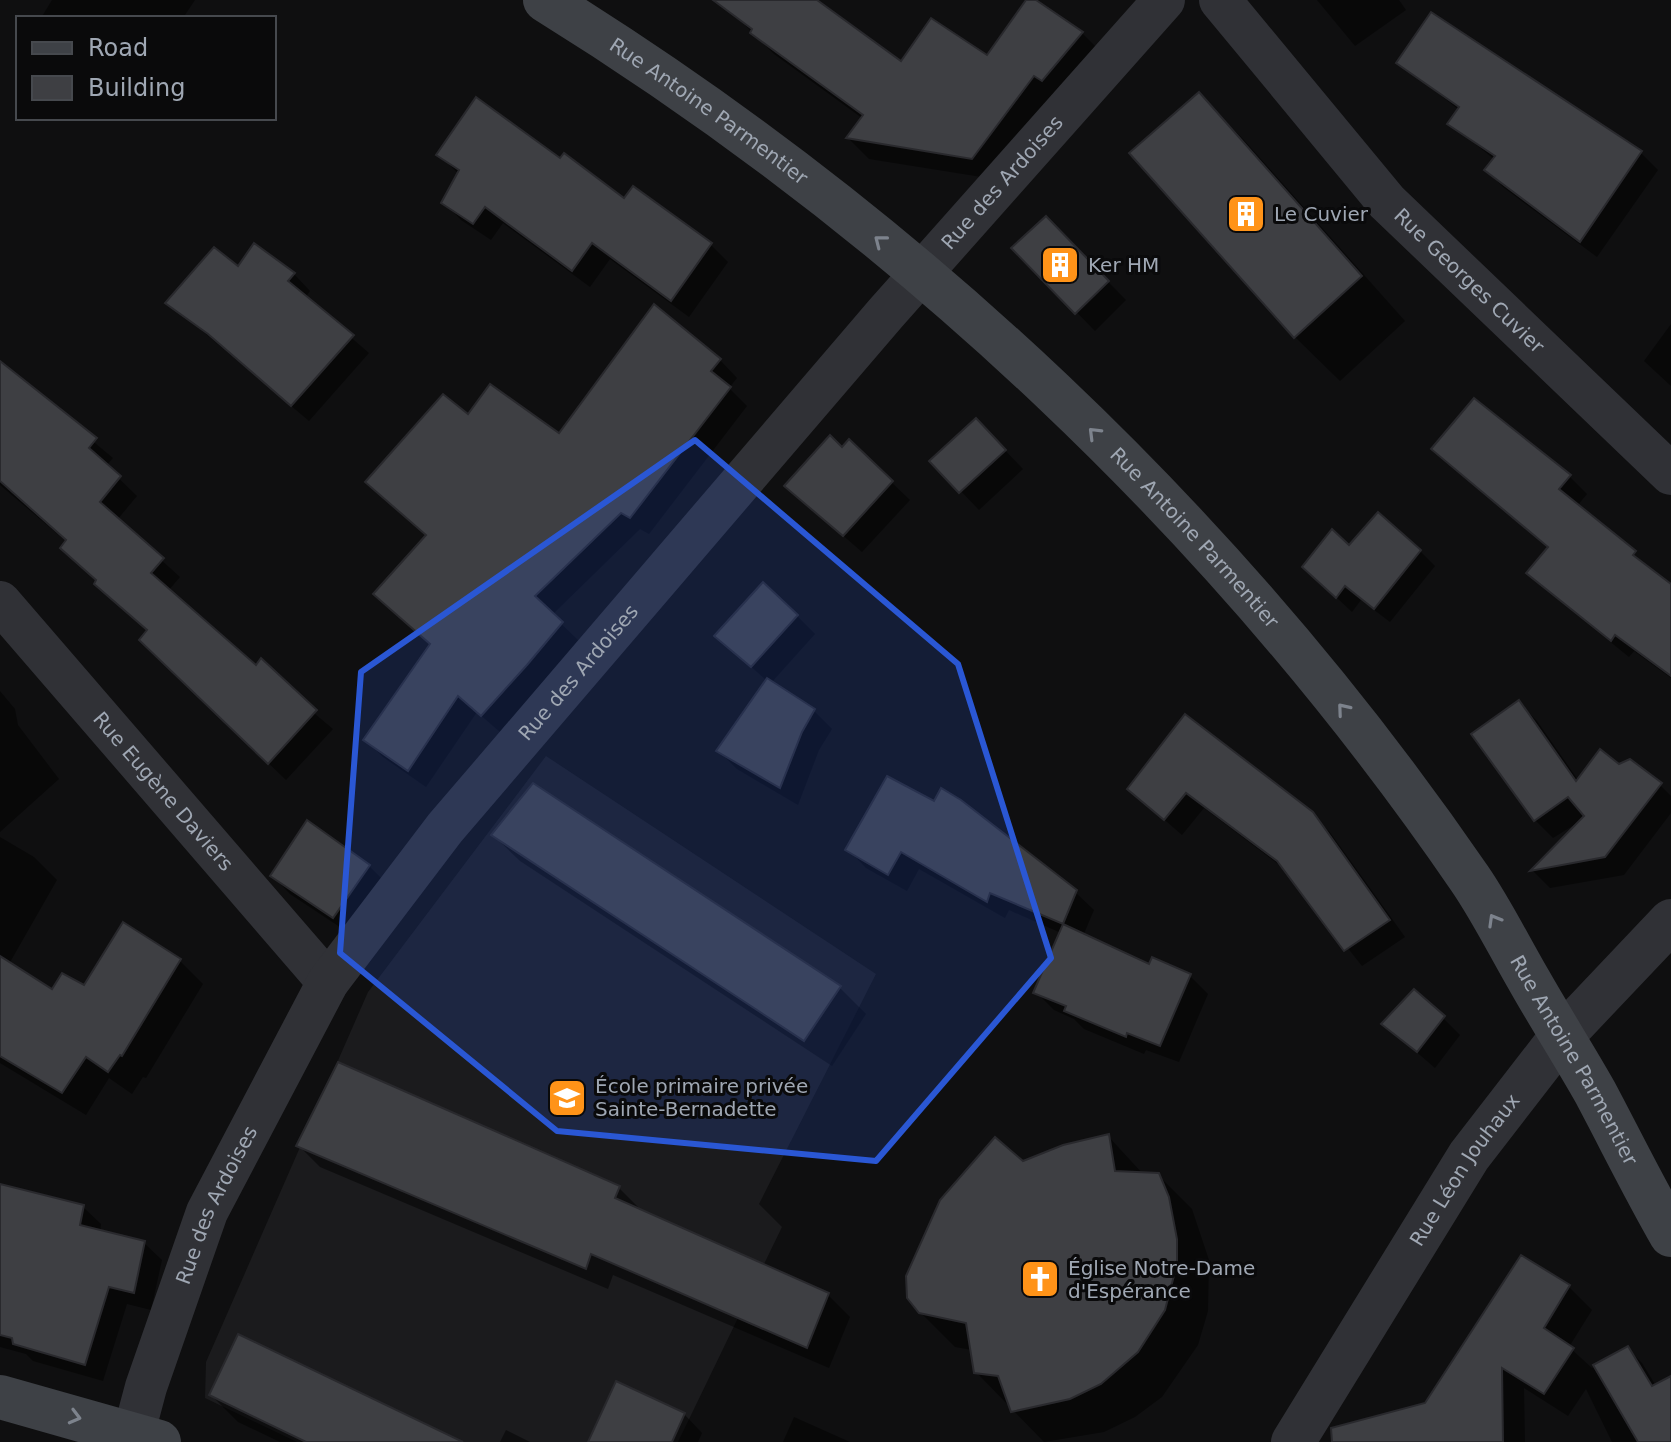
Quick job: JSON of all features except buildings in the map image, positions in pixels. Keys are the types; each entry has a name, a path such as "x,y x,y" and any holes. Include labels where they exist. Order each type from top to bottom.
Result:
{"main road":[{"name":"Rue Antoine Parmentier","path":"545,0 622,48 740,130 921,273 1009,347 1194,535 1346,712 1472,882 1671,1235"},
{"path":"0,1397 147,1437"}],"street":[{"name":"Rue des Ardoises","path":"147,1437 146,1387 207,1212 328,982 445,828 921,273 1164,0"},
{"name":"Rue Georges Cuvier","path":"1220,0 1387,202 1671,474"},
{"name":"Rue Eugène Daviers","path":"0,602 328,982"},
{"name":"Rue Léon Jouhaux","path":"1293,1442 1469,1156 1561,1037 1671,921"}],"highlighted area":[{"path":"695,440 958,664 1051,958 876,1161 557,1131 340,953 361,672"}],"shaded area":[{"name":"École primaire privée Sainte-Bernadette","path":"546,756 876,974 759,1204 782,1227 678,1442 297,1442 205,1398 206,1362 368,992"}],"place":[{"name":"Le Cuvier","path":"1246,214"},
{"name":"Ker HM","path":"1060,265"},
{"name":"École primaire privée Sainte-Bernadette","path":"567,1098"},
{"name":"Église Notre-Dame d'Espérance","path":"1040,1279"}]}
